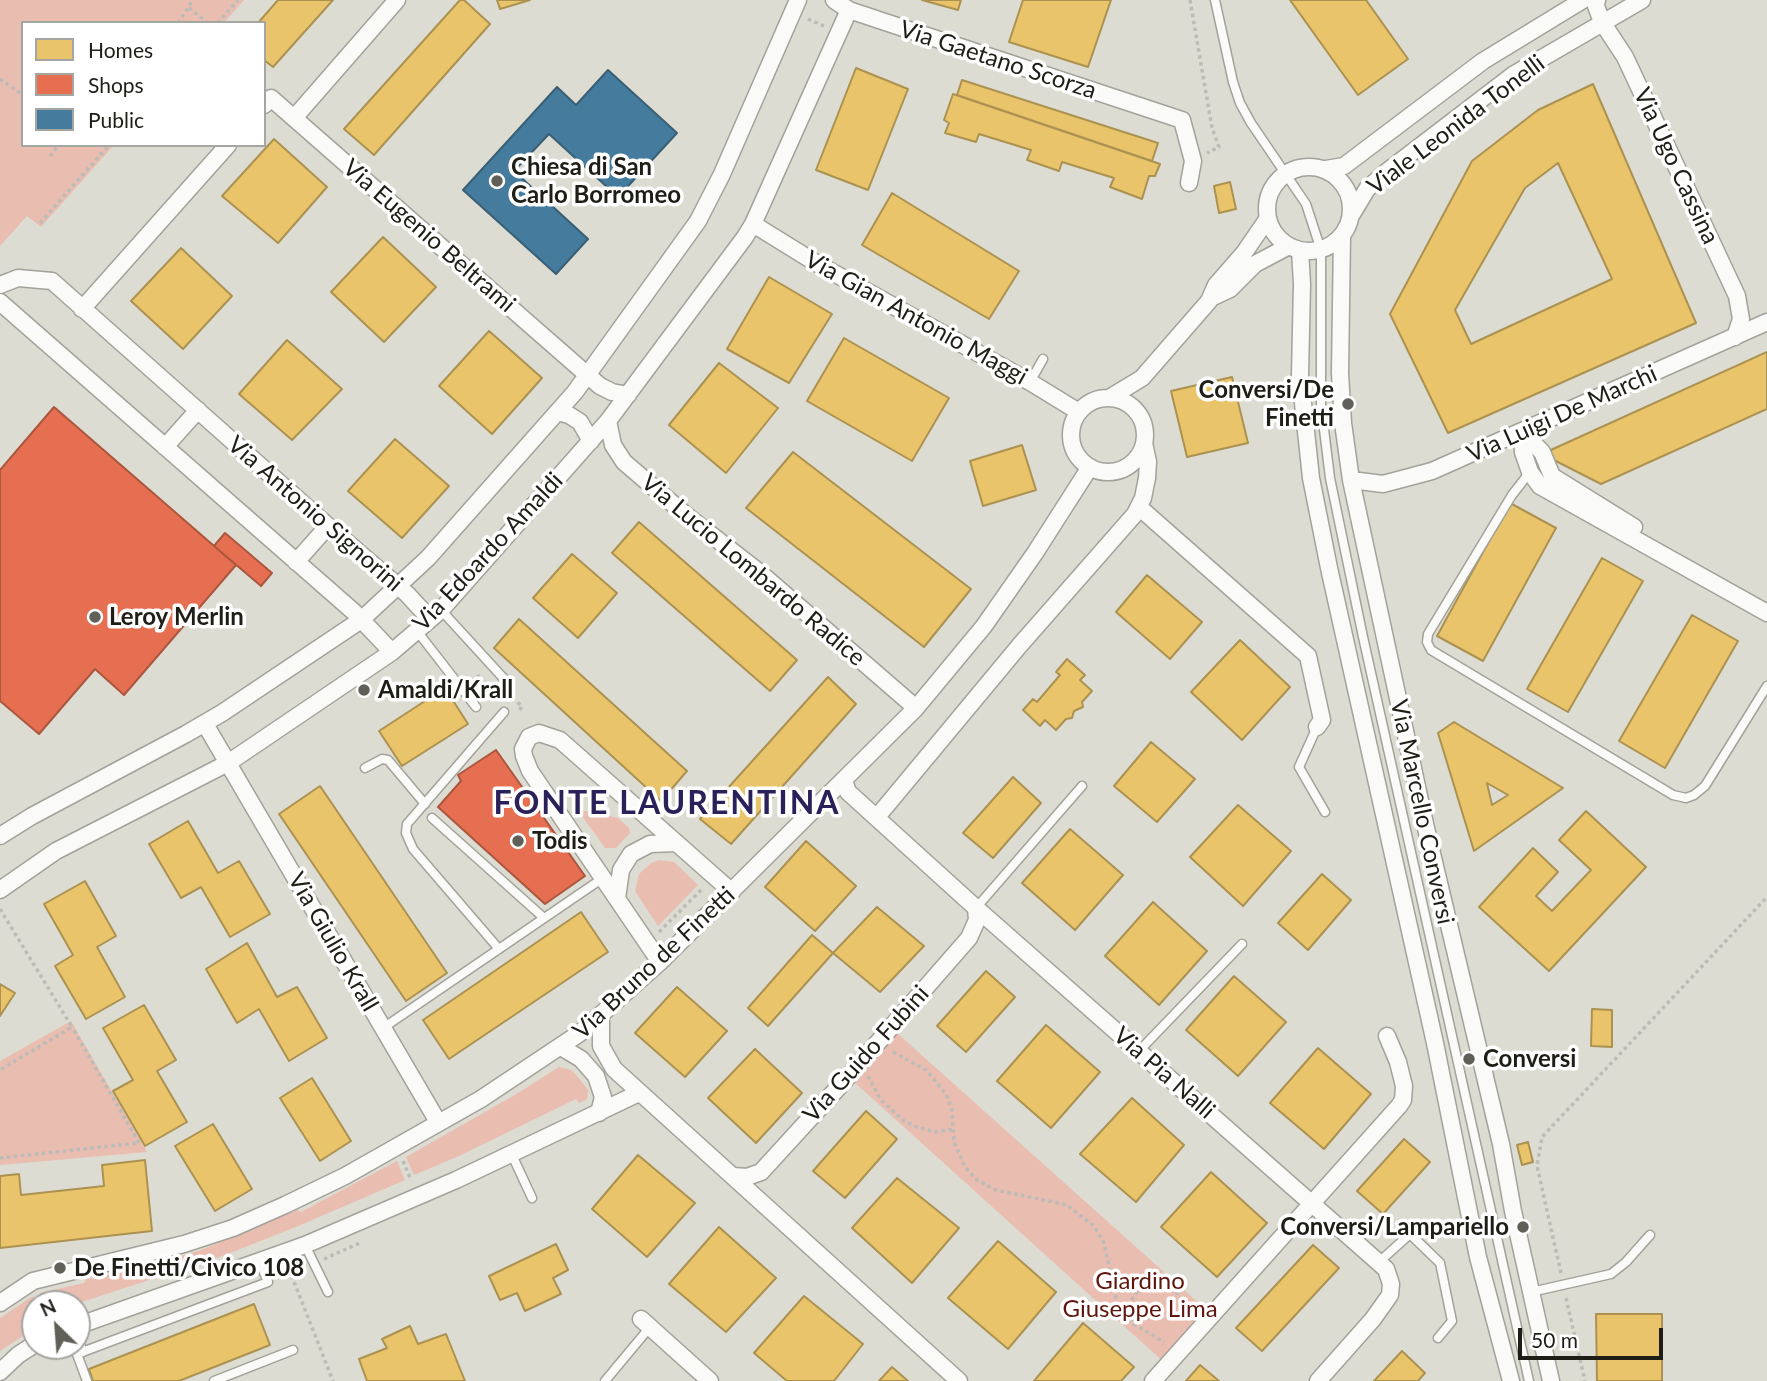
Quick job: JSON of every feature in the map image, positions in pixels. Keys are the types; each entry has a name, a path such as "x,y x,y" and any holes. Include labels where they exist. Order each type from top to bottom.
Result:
{"street":[{"path":"294,118 397,0"},
{"path":"834,0 849,10"},
{"name":"Viale Leonida Tonelli","path":"1286,173 1308,166 1326,169 1344,166 1483,61 1583,0"},
{"name":"Via Ugo Cassina","path":"1597,0 1596,6 1602,22 1625,57 1737,296 1741,319 1735,337"},
{"name":"Viale Leonida Tonelli","path":"1342,236 1367,189 1385,173 1513,75 1642,0"},
{"name":"Via Edoardo Amaldi","path":"0,836 32,816 205,724 361,620 428,558 588,375 706,206 800,8"},
{"name":"Via Gaetano Scorza","path":"849,10 1182,120 1193,161"},
{"name":"Via Edoardo Amaldi","path":"0,890 50,855 228,763 392,652 435,614 608,421 753,224 849,10"},
{"name":"Via Eugenio Beltrami","path":"267,102 294,118 588,375"},
{"path":"82,309 226,147"},
{"path":"1189,183 1193,161"},
{"path":"1326,169 1346,187 1352,214"},
{"path":"1286,173 1276,182 1270,193 1268,218 1272,229 1294,248"},
{"path":"1211,299 1216,285 1244,253 1268,218"},
{"name":"Via Gian Antonio Maggi","path":"753,224 816,263 1079,412"},
{"path":"1144,443 1133,462 1123,468 1112,471 1090,467 1081,460 1072,442 1074,421 1079,412 1092,401 1109,398 1142,378 1211,299 1230,289 1255,264 1294,248 1321,250 1342,236"},
{"name":"Via Marcello Conversi","path":"1342,236 1340,373 1343,423 1351,480 1445,914 1470,1006 1501,1144 1551,1381"},
{"name":"Via Marcello Conversi","path":"1294,248 1302,284 1300,375 1311,478 1435,1042 1478,1257 1511,1381"},
{"name":"Via Antonio Signorini","path":"0,285 18,278 52,281 328,526 435,614"},
{"name":"Via Antonio Signorini","path":"0,302 361,620 392,652"},
{"name":"Via Luigi De Marchi","path":"1351,480 1383,484 1432,471 1767,322"},
{"path":"588,375 603,388 628,394"},
{"path":"1136,411 1142,378"},
{"path":"877,817 1020,645 1140,508 1148,463 1142,420 1124,401 1109,398"},
{"path":"166,447 198,410"},
{"path":"557,411 580,422 591,441"},
{"name":"Via Lucio Lombardo Radice","path":"608,421 611,440 624,462 759,572 916,708"},
{"path":"1522,432 1523,452 1530,472 1540,486 1767,613"},
{"path":"1522,432 1542,452 1552,476 1560,482 1767,606"},
{"name":"Via Bruno de Finetti","path":"0,1303 33,1281 155,1253 215,1234 334,1182 515,1078 601,1017 732,892 916,708 984,626 1090,467"},
{"path":"1140,508 1308,656 1322,720 1317,727"},
{"path":"296,562 328,526"},
{"path":"205,724 228,763"},
{"path":"660,962 526,763 524,744 534,734 546,734 560,740 732,892"},
{"name":"Via Giulio Krall","path":"228,763 438,1122"},
{"name":"Via Pia Nalli","path":"844,781 848,792 976,908 1386,1269 1391,1284 1390,1295 1373,1320 1318,1381"},
{"path":"617,898 621,870 631,854 650,844 676,843"},
{"name":"Via Guido Fubini","path":"733,1176 747,1177 761,1172 846,1079 969,938 976,920 976,908"},
{"path":"601,1017 600,1040 603,1054 614,1069 959,1381"},
{"path":"1153,1381 1314,1204 1403,1100 1402,1074 1387,1035"},
{"path":"561,1047 581,1059 596,1076 603,1097 599,1113"},
{"path":"91,1321 284,1254 512,1155 639,1093"},
{"path":"645,1323 710,1381"},
{"path":"0,1372 21,1353"}],"lane":[{"name":"Via Marcello Conversi","path":"1215,0 1240,103 1306,204 1321,250 1321,405 1330,478 1363,638 1529,1381"},
{"path":"1030,382 1044,359"},
{"path":"1530,472 1512,495 1428,634 1427,642 1431,650 1673,795 1686,797 1694,795 1705,786 1767,686"},
{"path":"435,614 506,681"},
{"path":"417,631 476,707"},
{"path":"499,949 413,849 406,833 407,824 504,712"},
{"path":"1317,727 1299,767 1325,812"},
{"path":"365,768 382,759 388,760 425,804"},
{"path":"976,908 1082,786"},
{"path":"432,818 544,918"},
{"path":"383,1028 604,878"},
{"path":"1139,1051 1242,943"},
{"path":"512,1155 532,1198"},
{"path":"1379,1262 1410,1234 1440,1263 1452,1321 1438,1338"},
{"path":"1531,1292 1611,1274 1626,1262 1650,1235"},
{"path":"305,1245 328,1292"},
{"path":"91,1349 268,1282 260,1263"},
{"path":"605,1381 645,1323"},
{"path":"214,1381 293,1350"},
{"path":"79,1360 87,1381"}],"path":[{"path":"179,21 193,0"},
{"path":"220,21 238,0"},
{"path":"1190,0 1212,128 1219,147 1193,161"},
{"path":"189,8 205,21"},
{"path":"800,8 832,29"},
{"path":"0,79 21,94"},
{"path":"50,156 57,147"},
{"path":"40,223 107,147"},
{"path":"478,676 494,694"},
{"path":"648,943 714,877"},
{"path":"1585,1381 1538,1166 1542,1137 1767,897"},
{"path":"0,909 139,1143 0,1158"},
{"path":"0,1070 72,1027"},
{"path":"893,1052 926,1070 946,1094 953,1110 954,1142 959,1156 977,1180 996,1190 1067,1205 1094,1226 1104,1243 1117,1303 1132,1323 1181,1349"},
{"path":"869,1076 881,1100 904,1121 934,1132 954,1129"},
{"path":"400,1156 412,1181"},
{"path":"284,1254 333,1381"},
{"path":"1132,1323 1131,1301 1139,1289 1152,1282 1166,1283 1189,1306 1200,1328"}],"green space":[{"path":"0,0 244,0 226,21 21,21 21,147 112,147 41,227 27,216 0,246"},
{"path":"574,805 585,811 618,818 629,828 630,833 616,848 605,848"},
{"path":"659,860 674,862 698,885 658,926 635,891 639,874 651,863"},
{"path":"71,1021 147,1152 0,1165 0,1061"},
{"name":"Giardino Giuseppe Lima","path":"897,1033 1212,1315 1167,1365 853,1081"},
{"path":"559,1067 571,1070 577,1076 588,1090 587,1099 579,1103 576,1099 414,1175 406,1157"},
{"path":"397,1161 405,1180 225,1255 91,1299 91,1290 53,1290 201,1250 297,1210 301,1212"},
{"path":"21,1304 21,1337 0,1351 0,1318"}],"building: Homes":[{"path":"278,0 333,0 273,67 266,62 266,21 260,21"},
{"path":"460,0 464,0 490,24 374,155 344,129"},
{"path":"497,0 530,0 500,9"},
{"path":"922,0 961,0 958,10"},
{"path":"1023,0 1111,0 1088,67 1009,42"},
{"path":"1290,0 1366,0 1408,59 1358,95"},
{"path":"856,68 908,89 868,190 816,170"},
{"path":"962,80 1158,143 1152,161 957,95"},
{"path":"1593,84 1696,323 1448,433 1390,314 1472,161 1538,110","holes":["1558,163 1612,279 1471,344 1455,310 1525,188"]},
{"path":"953,94 1160,164 1155,176 1149,176 1142,199 1110,187 1114,178 1062,162 1059,171 1027,160 1031,150 979,134 976,142 945,133 949,123 944,120"},
{"path":"274,139 327,187 278,243 222,196"},
{"path":"1230,182 1236,209 1219,213 1214,186"},
{"path":"892,193 1019,271 989,319 862,245"},
{"path":"383,237 436,287 384,342 331,292"},
{"path":"181,248 232,296 183,349 131,301"},
{"path":"769,277 832,314 789,383 727,349"},
{"path":"489,331 542,378 492,434 439,386"},
{"path":"844,338 949,398 912,461 807,401"},
{"path":"287,340 342,389 292,440 239,394"},
{"path":"1767,352 1767,409 1601,484 1542,454"},
{"path":"719,363 778,408 726,473 669,425"},
{"path":"1232,377 1248,443 1187,457 1171,391"},
{"path":"395,439 449,486 402,538 348,491"},
{"path":"1022,445 1036,490 983,506 970,461"},
{"path":"793,452 971,589 924,647 746,508"},
{"path":"1510,503 1556,528 1483,661 1437,636"},
{"path":"639,522 797,660 770,691 612,553"},
{"path":"572,554 617,593 578,638 533,598"},
{"path":"1602,558 1643,581 1568,712 1527,689"},
{"path":"1147,575 1202,622 1170,659 1116,612"},
{"path":"1692,615 1738,641 1665,768 1619,741"},
{"path":"519,619 687,771 661,801 494,648"},
{"path":"1240,640 1290,687 1242,740 1191,692"},
{"path":"1067,659 1085,675 1080,680 1092,691 1082,702 1083,707 1074,711 1072,718 1066,719 1056,730 1045,720 1040,726 1023,710 1033,699 1037,702 1060,675 1056,672"},
{"path":"828,677 856,704 731,844 700,819"},
{"path":"445,688 468,724 402,766 379,731"},
{"path":"1454,722 1563,788 1474,851 1438,733","holes":["1487,783 1508,795 1492,805"]},
{"path":"1151,742 1195,779 1157,822 1114,786"},
{"path":"1013,777 1041,803 993,858 963,833"},
{"path":"320,786 447,973 406,1001 279,814"},
{"path":"1238,805 1291,851 1243,906 1190,857"},
{"path":"1586,811 1646,867 1549,971 1479,907 1533,848 1558,872 1536,896 1552,911 1591,870 1559,840"},
{"path":"188,821 218,873 239,861 270,914 230,937 201,887 181,898 149,844"},
{"path":"1070,829 1123,875 1075,930 1022,883"},
{"path":"806,841 856,886 815,931 765,887"},
{"path":"1322,874 1351,900 1308,950 1278,923"},
{"path":"85,881 116,936 97,947 125,997 86,1019 55,966 73,955 44,904"},
{"path":"1153,902 1207,951 1159,1005 1105,956"},
{"path":"877,907 924,946 880,992 833,953"},
{"path":"581,912 608,952 449,1059 423,1020"},
{"path":"812,935 833,953 768,1026 748,1008"},
{"path":"247,943 277,997 297,987 327,1038 289,1061 259,1009 237,1023 206,969"},
{"path":"986,971 1015,997 966,1052 937,1026"},
{"path":"1234,976 1286,1022 1238,1076 1186,1030"},
{"path":"0,984 15,993 0,1016"},
{"path":"677,987 727,1031 685,1077 635,1033"},
{"path":"144,1005 176,1060 157,1071 187,1122 145,1146 113,1091 133,1080 103,1028"},
{"path":"1592,1009 1612,1010 1612,1047 1591,1046"},
{"path":"1046,1025 1100,1072 1051,1128 997,1081"},
{"path":"1318,1048 1371,1094 1324,1149 1270,1103"},
{"path":"755,1049 802,1093 756,1143 708,1098"},
{"path":"312,1078 351,1141 320,1161 280,1098"},
{"path":"1132,1098 1184,1145 1136,1202 1080,1154"},
{"path":"866,1111 897,1139 845,1198 813,1171"},
{"path":"213,1124 252,1189 215,1211 175,1146"},
{"path":"1404,1139 1430,1162 1383,1214 1357,1191"},
{"path":"1528,1142 1533,1162 1522,1165 1517,1145"},
{"path":"638,1155 695,1203 647,1257 592,1209"},
{"path":"145,1160 152,1231 0,1248 0,1176 19,1174 21,1195 104,1186 102,1165"},
{"path":"1211,1172 1267,1223 1217,1277 1161,1227"},
{"path":"897,1178 959,1228 912,1283 852,1228"},
{"path":"719,1227 776,1278 726,1332 669,1284"},
{"path":"998,1241 1056,1292 1008,1349 948,1298"},
{"path":"556,1244 568,1270 553,1278 561,1294 525,1311 517,1293 500,1300 489,1276"},
{"path":"1313,1245 1339,1268 1262,1351 1236,1328"},
{"path":"804,1296 863,1344 834,1381 787,1381 754,1353"},
{"path":"254,1304 270,1345 179,1381 93,1381 89,1369"},
{"path":"1596,1314 1662,1314 1662,1381 1597,1381"},
{"path":"1083,1323 1134,1367 1121,1381 1034,1381"},
{"path":"410,1326 418,1344 446,1334 465,1381 367,1381 359,1359 387,1348 382,1339"},
{"path":"1402,1351 1425,1373 1418,1381 1374,1381"},
{"path":"1200,1365 1219,1381 1186,1381"},
{"path":"892,1367 908,1381 879,1381"}],"building: Shops":[{"name":"Leroy Merlin","path":"54,407 236,565 124,695 95,669 39,734 0,701 0,470"},
{"path":"225,533 272,573 261,586 214,546"},
{"name":"Todis","path":"496,750 585,876 545,904 438,807 461,781 458,775"}],"building: Public":[{"name":"Chiesa di San Carlo Borromeo","path":"608,70 677,133 618,197 549,134 514,171 588,239 556,274 463,190 557,87 576,105"}],"place":[{"name":"Chiesa di San Carlo Borromeo","path":"497,181"},
{"name":"Conversi/De Finetti","path":"1348,404"},
{"name":"Leroy Merlin","path":"95,617"},
{"name":"Amaldi/Krall","path":"364,690"},
{"name":"Todis","path":"518,841"},
{"name":"Conversi","path":"1469,1059"},
{"name":"Conversi/Lampariello","path":"1523,1227"},
{"name":"De Finetti/Civico 108","path":"60,1268"}],"district":[{"name":"FONTE LAURENTINA","path":"667,804"}]}
